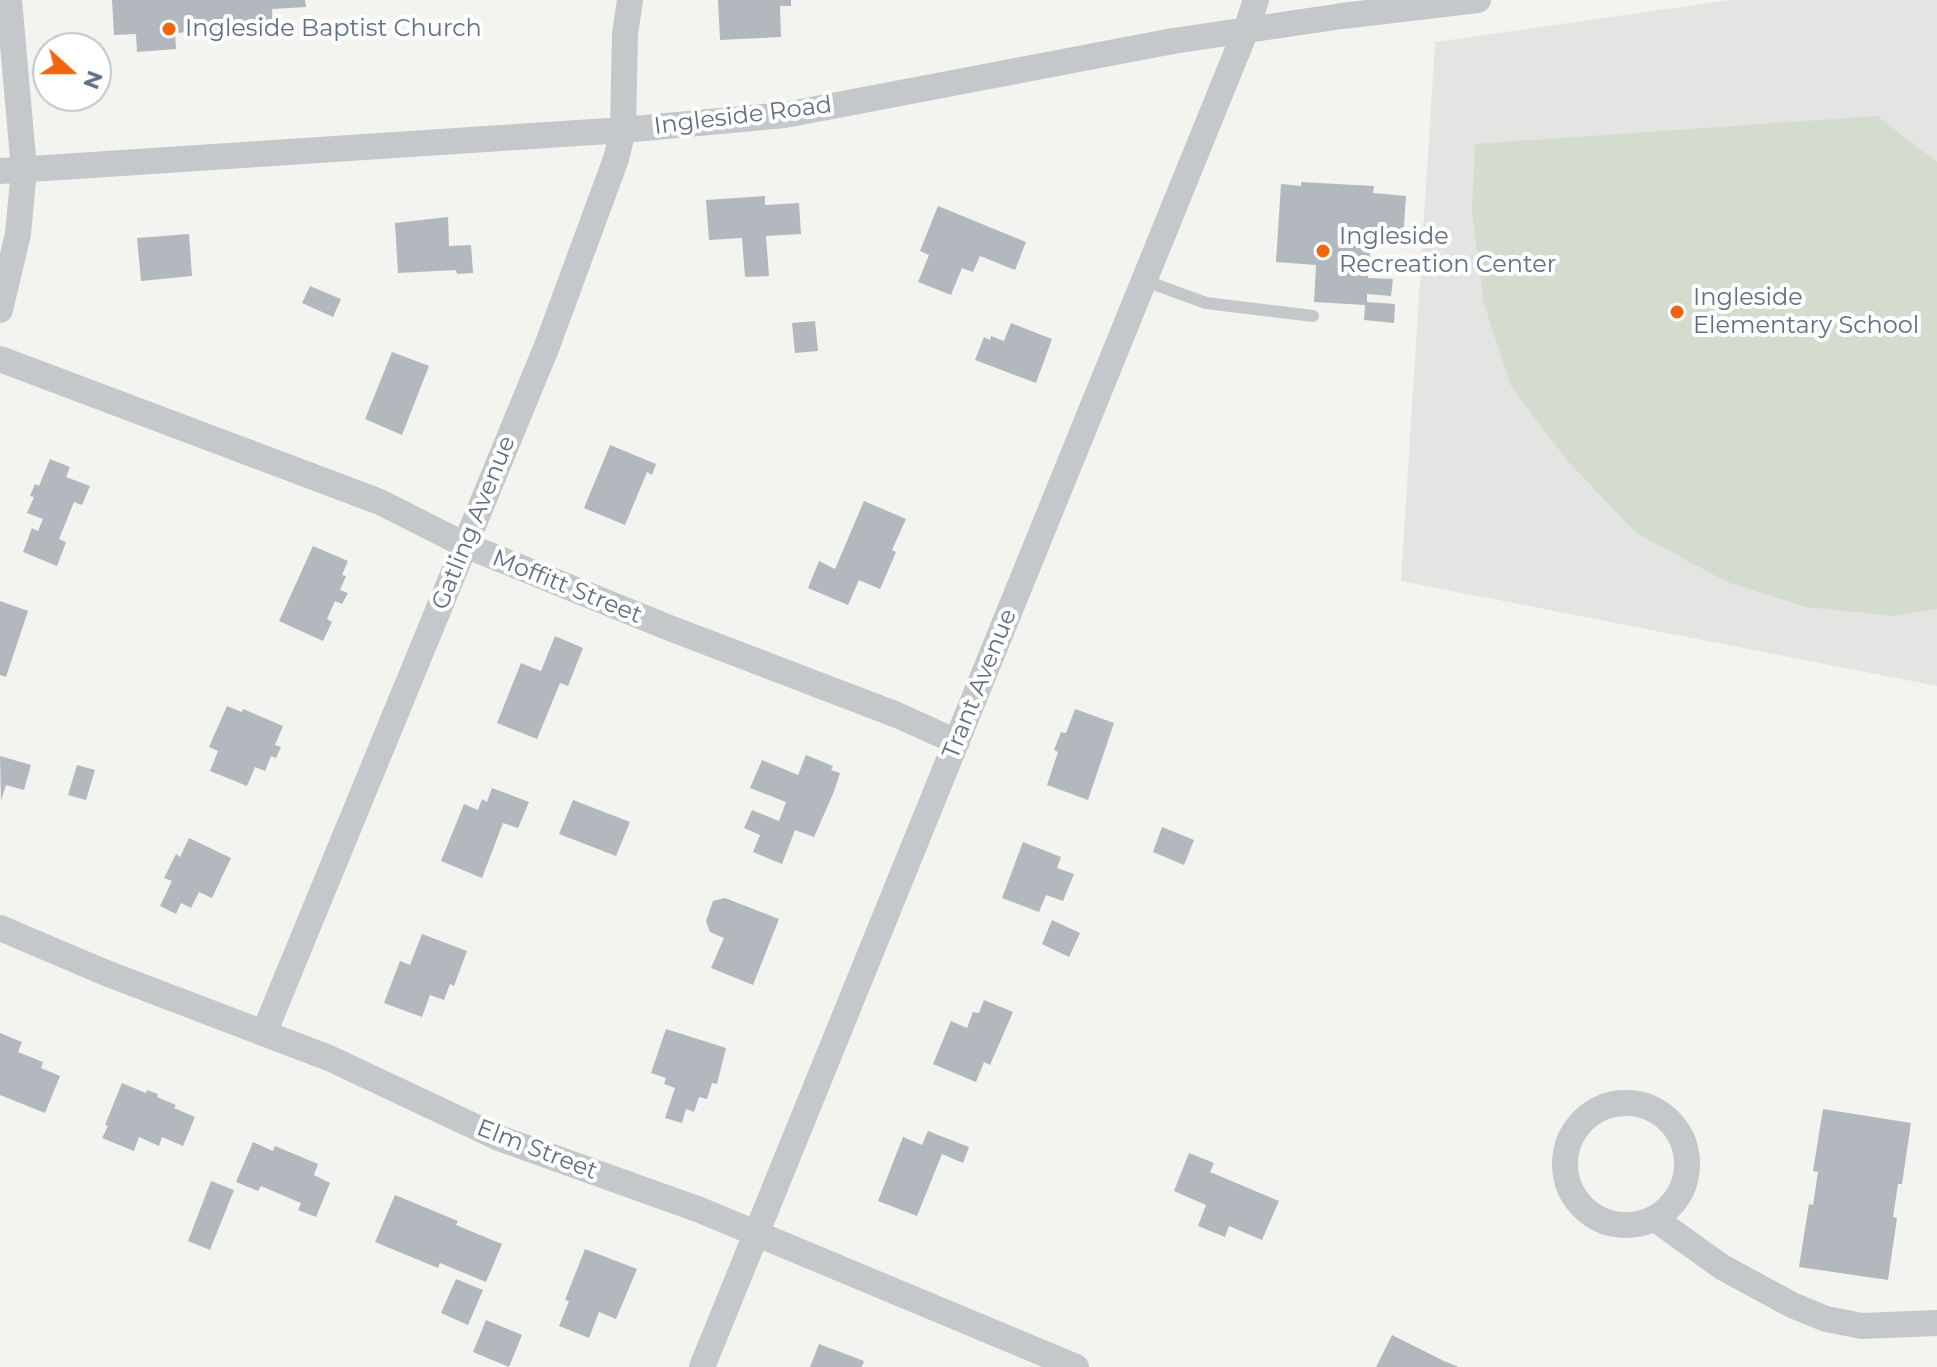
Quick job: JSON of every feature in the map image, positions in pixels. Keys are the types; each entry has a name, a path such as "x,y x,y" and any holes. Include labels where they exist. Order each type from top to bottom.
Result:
{"street":[{"path":"0,310 18,234 12,170 9,0"},
{"name":"Gatling Avenue","path":"264,1033 547,346 616,159 623,130 625,34 630,0"},
{"name":"Trant Avenue","path":"702,1367 1256,0"},
{"name":"Ingleside Road","path":"12,170 623,130 785,115 1173,41 1478,0"},
{"name":"Moffitt Street","path":"0,359 380,502 465,545 897,715 957,742"},
{"name":"Elm Street","path":"0,928 106,973 329,1058 499,1138 700,1210 1076,1367"},
{"path":"1618,1103 1640,1104 1660,1112 1676,1127 1685,1147 1688,1168 1674,1203 1655,1219 1629,1226 1607,1223 1585,1210 1574,1196 1567,1180 1566,1159 1571,1138 1581,1123 1598,1110 1618,1103"},
{"path":"1655,1219 1722,1267 1792,1305 1826,1319 1862,1326 1937,1323"}],"lane":[{"path":"1143,280 1206,303 1313,316"}],"shaded area":[{"name":"Ingleside Elementary School","path":"1730,0 1937,0 1937,686 1401,581 1435,42"},
{"path":"1877,116 1937,162 1937,609 1895,616 1806,607 1727,582 1636,533 1566,459 1511,386 1484,304 1472,213 1475,144"}],"building":[{"name":"Ingleside Baptist Church","path":"112,0 305,0 306,7 272,9 273,26 175,33 176,49 137,52 136,34 114,35"},
{"path":"718,0 791,0 791,6 780,6 781,37 720,40"},
{"name":"Ingleside Recreation Center","path":"1301,182 1374,186 1373,193 1406,196 1403,240 1371,237 1368,278 1393,279 1391,296 1367,294 1367,302 1395,304 1394,323 1364,320 1365,305 1314,302 1316,265 1276,262 1281,184 1301,186"},
{"path":"765,196 765,205 799,203 801,234 766,236 769,276 745,277 742,238 709,240 706,200"},
{"path":"938,206 1026,242 1015,270 980,256 973,272 962,268 951,295 918,282 929,255 920,251"},
{"path":"448,217 449,246 471,245 473,273 457,274 456,270 398,273 395,223"},
{"path":"189,234 192,276 141,281 137,238"},
{"path":"310,286 341,299 333,317 302,303"},
{"path":"815,321 818,351 795,353 792,323"},
{"path":"1011,323 1052,339 1036,383 975,360 984,337 1004,341"},
{"path":"392,352 429,366 402,435 365,419"},
{"path":"610,445 656,464 652,475 647,472 625,525 584,508"},
{"path":"50,459 70,467 66,477 90,486 82,505 74,502 59,539 66,542 57,566 23,552 32,528 38,531 43,519 27,513 34,497 30,496 35,484 39,486"},
{"path":"864,501 906,519 880,589 859,580 848,605 808,588 819,561 835,569"},
{"path":"313,546 348,561 340,590 348,593 342,604 335,601 327,619 332,622 323,641 279,621"},
{"path":"0,601 28,611 6,677 0,675"},
{"path":"555,636 583,648 568,686 560,683 537,739 497,723 521,663 541,671"},
{"path":"227,706 242,712 243,709 283,726 275,745 281,747 276,758 271,756 265,771 255,767 247,786 210,771 218,751 209,747"},
{"path":"1075,709 1114,723 1088,800 1047,785 1058,752 1054,750 1061,732 1066,733"},
{"path":"806,755 833,766 831,770 840,773 814,837 795,830 782,864 753,852 760,835 744,828 752,810 779,821 786,802 750,788 762,760 798,775"},
{"path":"0,756 31,765 24,790 6,785 1,801"},
{"path":"77,765 95,770 86,800 68,795"},
{"path":"492,788 529,802 518,828 503,823 482,878 441,861 464,804 478,810 482,799 487,802"},
{"path":"573,800 630,822 616,856 559,834"},
{"path":"1162,827 1194,840 1184,865 1153,852"},
{"path":"189,838 231,858 212,898 199,892 191,908 181,903 176,914 160,906 172,881 164,878 176,854 180,857"},
{"path":"1023,842 1061,857 1057,868 1074,874 1063,901 1046,895 1039,912 1002,898"},
{"path":"725,898 779,919 753,985 711,968 724,938 710,932 706,921 713,901"},
{"path":"1052,920 1080,933 1069,957 1042,944"},
{"path":"422,934 467,951 454,986 450,984 444,1000 430,995 422,1017 384,1003 400,961 410,965"},
{"path":"984,1000 1013,1012 990,1065 984,1062 976,1082 933,1064 951,1021 967,1028 973,1012 979,1013"},
{"path":"666,1029 726,1048 717,1084 712,1083 707,1099 699,1097 694,1112 686,1109 682,1123 665,1118 675,1088 664,1084 666,1078 651,1073"},
{"path":"0,1033 22,1042 18,1052 43,1062 41,1068 60,1076 45,1113 0,1095"},
{"path":"122,1083 146,1093 147,1090 158,1094 157,1097 176,1105 174,1108 195,1117 183,1146 162,1137 159,1146 139,1137 134,1151 102,1138"},
{"path":"1823,1109 1911,1123 1902,1184 1898,1184 1893,1217 1897,1218 1888,1280 1799,1267 1809,1204 1813,1205 1818,1172 1813,1171"},
{"path":"928,1131 969,1147 963,1163 942,1154 917,1216 878,1201 903,1137 922,1145"},
{"path":"253,1142 273,1151 275,1146 318,1164 314,1175 330,1183 316,1217 298,1210 301,1203 261,1186 258,1191 236,1182"},
{"path":"1189,1153 1214,1163 1210,1172 1279,1201 1262,1240 1229,1226 1225,1237 1198,1226 1206,1205 1174,1191"},
{"path":"211,1181 234,1190 210,1250 188,1241"},
{"path":"395,1195 458,1221 456,1225 502,1244 486,1282 440,1263 438,1268 375,1242"},
{"path":"585,1249 637,1269 616,1319 599,1312 589,1338 559,1326 569,1301 565,1300"},
{"path":"456,1279 483,1290 468,1325 441,1313"},
{"path":"486,1320 522,1335 509,1367 473,1352"},
{"path":"1392,1335 1444,1361 1459,1367 1376,1367"},
{"path":"819,1344 864,1361 862,1367 810,1367"}],"place":[{"name":"Ingleside Baptist Church","path":"169,29"},
{"name":"Ingleside Recreation Center","path":"1323,251"},
{"name":"Ingleside Elementary School","path":"1677,312"}]}
